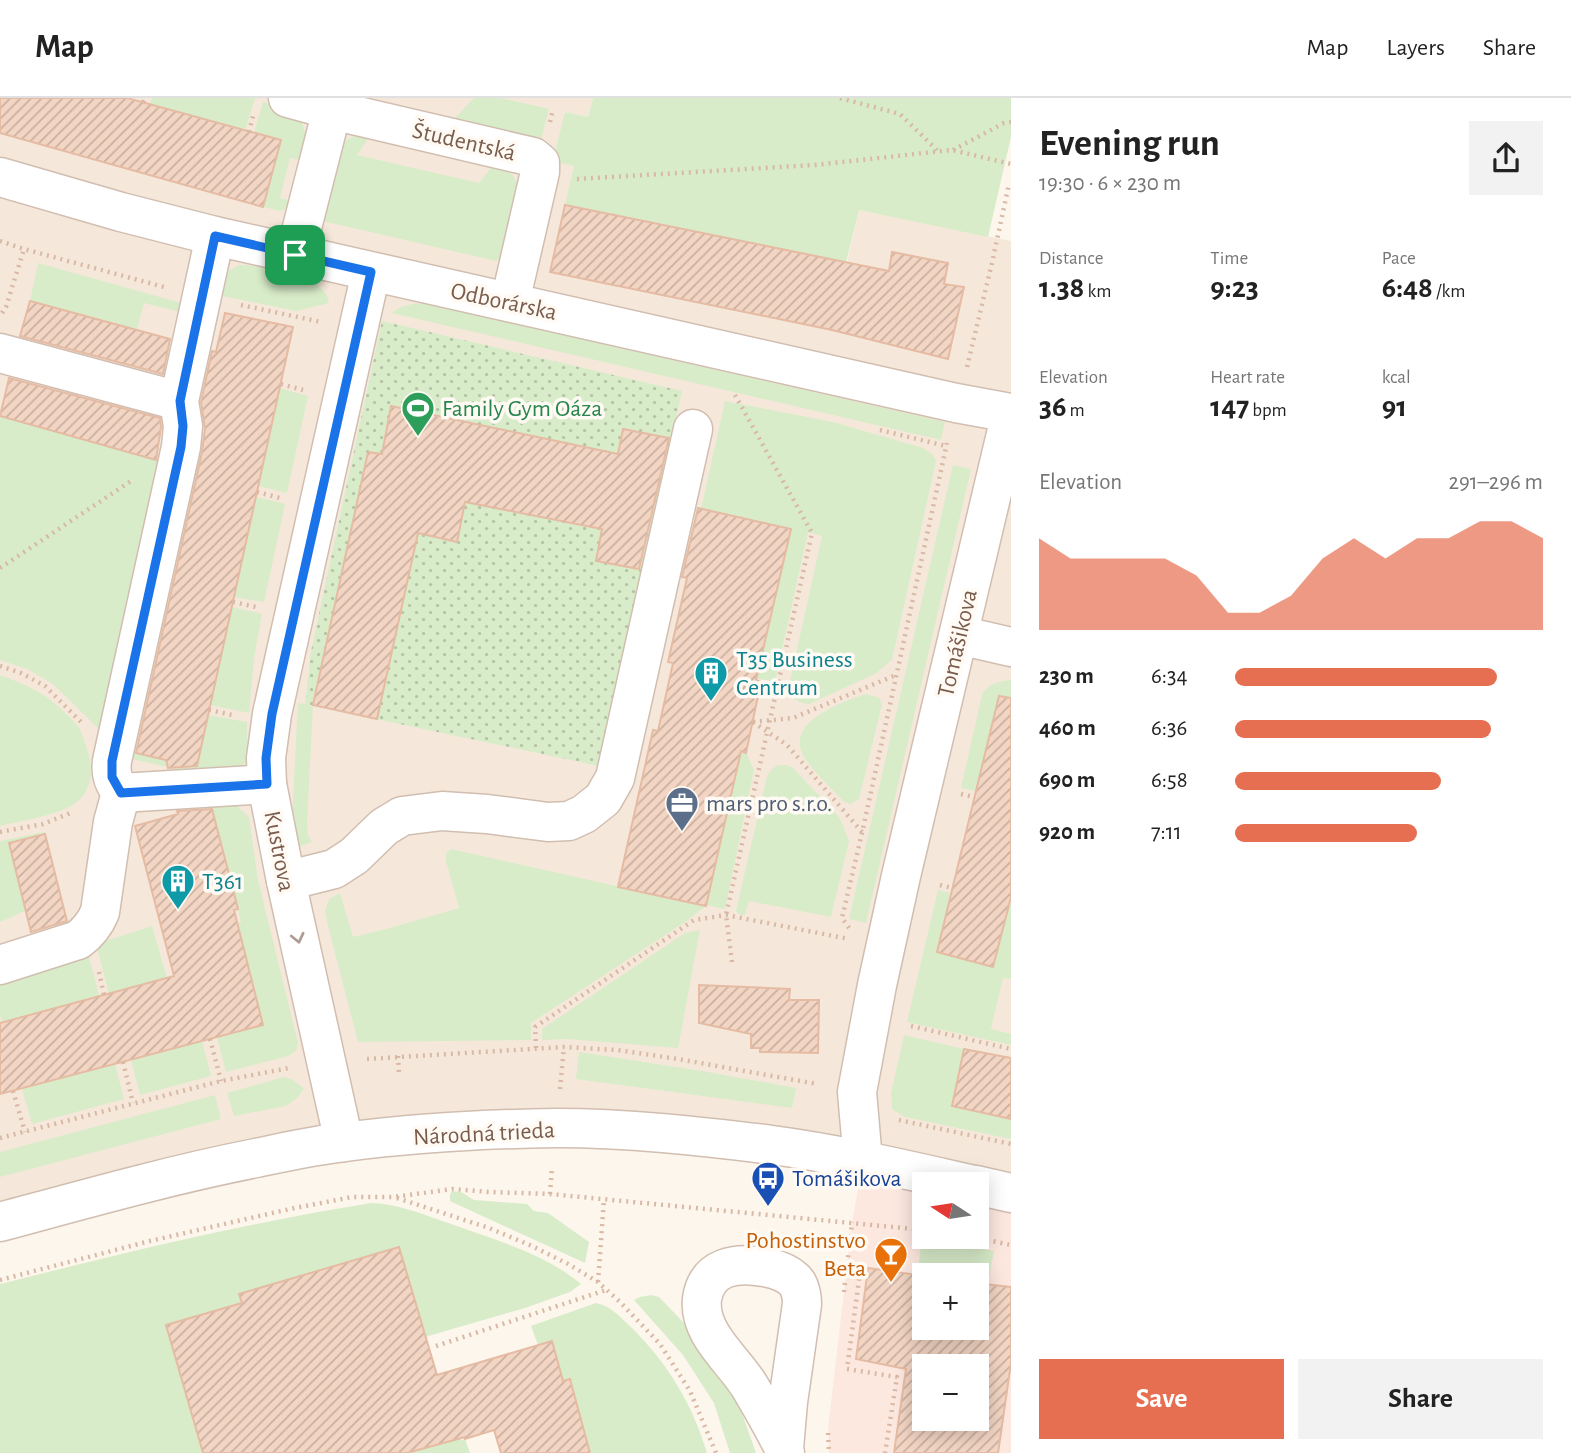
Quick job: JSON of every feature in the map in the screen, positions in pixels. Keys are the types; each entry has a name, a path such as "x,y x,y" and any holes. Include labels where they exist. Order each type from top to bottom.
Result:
{"street":[{"name":"Študentská","path":"288,98 533,157 540,163 509,302"},
{"path":"295,255 332,110"},
{"name":"Odborárska","path":"0,177 121,212 295,255 1011,413"},
{"path":"0,965 78,940 89,932 100,912 113,822 116,777 181,447 183,426 180,401 215,236"},
{"name":"Kustrova","path":"344,1142 286,881 267,784 266,758 272,714 371,272"},
{"path":"0,353 180,401"},
{"name":"Tomášikova","path":"863,1161 857,1092 877,985 1011,413"},
{"path":"286,881 334,870 354,856 384,827 402,816 442,811 548,822 569,821 584,814 603,799 615,778 694,429"},
{"path":"959,635 1011,647"},
{"path":"116,777 267,784"},
{"name":"Národná trieda","path":"0,1222 213,1166 344,1142 478,1131 584,1129 722,1139 863,1161 914,1172"},
{"name":"Národná trieda","path":"989,1188 1011,1193"}],"path":[{"path":"840,98 900,114 938,151"},
{"path":"952,150 1011,122"},
{"path":"538,181 814,165 952,150 1011,164"},
{"path":"853,933 842,918 956,403 1009,184"},
{"path":"0,317 6,307 24,248"},
{"path":"0,305 6,307"},
{"path":"281,384 305,390"},
{"path":"732,962 726,915 813,533 734,396"},
{"path":"0,568 181,447"},
{"path":"257,492 281,498"},
{"path":"0,666 45,686 74,713 116,777 43,824 0,832"},
{"path":"862,833 788,745 753,722 793,718 897,675"},
{"path":"209,710 218,712"},
{"path":"536,1048 535,1027 694,920 726,915 859,941"},
{"path":"900,1024 1011,1049"},
{"path":"210,1039 221,1081"},
{"path":"0,1138 221,1081 326,1063 398,1056 564,1047 666,1057 857,1092 884,1098 890,1114 899,1120 1011,1144"},
{"path":"398,1056 399,1075"},
{"path":"122,1062 133,1103"},
{"path":"13,1091 25,1132"},
{"path":"0,1280 150,1241 290,1209 352,1197 393,1197 453,1189 550,1194 912,1229"},
{"path":"393,1197 489,1228 568,1264 598,1282 652,1336 668,1356 690,1391 716,1453"},
{"path":"598,1282 604,1200"},
{"path":"989,1240 1011,1245"},
{"path":"848,1264 861,1265 847,1369 897,1377 886,1453"},
{"path":"436,1346 607,1290"}],"shaded area":[{"path":"0,98 593,98 588,117 564,112 574,166 566,205 847,262 859,210 1011,241 1011,1193 989,1189 989,1172 912,1172 912,1175 722,1139 344,1142 0,1222"},
{"path":"863,1161 912,1180 912,1250 989,1250 989,1187 1011,1192 1011,1453 829,1453 828,1429 852,1222"}],"green space":[{"path":"152,98 255,98 245,131 150,104"},
{"path":"474,98 501,98 549,109 541,139 454,119"},
{"path":"593,98 1011,98 1011,137 988,237 859,210 846,263 565,205 574,166 561,163 556,159 555,152 565,112 588,117"},
{"path":"263,102 294,114 304,127 304,161 290,158 280,198 291,201 287,208 281,211 263,207 281,141 254,133"},
{"path":"373,131 357,155 479,183 496,161 510,172 517,183 518,192 504,255 496,261 314,219 343,142 359,133"},
{"path":"38,263 185,304 184,313 144,303 137,329 30,301"},
{"path":"239,265 272,269 310,281 325,293 329,303 297,311 212,294 226,274"},
{"path":"422,303 945,422 941,440 392,313 410,304"},
{"path":"382,321 682,391 599,766 305,704 311,651"},
{"path":"280,388 308,396 287,493 258,486"},
{"path":"725,401 833,422 923,448 932,454 936,461 892,660 875,674 809,704 796,700 788,690 822,536 808,532 775,682 756,678 701,509"},
{"path":"0,416 140,455 142,451 168,456 100,730 53,684 27,669 0,660"},
{"path":"953,465 971,469 866,923 849,919"},
{"path":"256,497 285,504 264,602 234,597"},
{"path":"232,607 262,614 254,658 249,713 210,705"},
{"path":"0,675 42,694 73,720 88,751 91,775 83,796 70,807 0,826"},
{"path":"1011,680 1011,737 990,732 976,791 961,788 982,695 990,686"},
{"path":"866,694 879,698 882,704 859,799 850,804 843,801 810,766 800,743 802,732 819,715"},
{"path":"298,703 313,705 307,824 312,842 301,846 298,844 292,820"},
{"path":"208,715 247,722 247,762 233,770 197,774 128,758 130,752 197,766"},
{"path":"741,751 746,753 754,770 725,909 706,905"},
{"path":"778,765 793,768 840,818 849,841 831,917 749,901 745,915 736,911 767,776"},
{"path":"209,797 235,804 249,817 258,880 298,1043 296,1051 288,1056 226,1072 217,1037 263,1024 237,923 241,922"},
{"path":"45,832 9,843 25,911 0,922 0,841"},
{"path":"451,849 706,906 531,1023 531,1040 358,1042 328,926 325,911 329,899 340,893 353,937 459,908 446,861 446,854"},
{"path":"938,890 950,893 937,952 993,967 1011,897 1011,979 1003,978 991,1029 1011,1034 1011,1045 907,1022"},
{"path":"152,926 167,978 109,994 96,944"},
{"path":"700,930 678,1048 567,1039 542,1040 542,1029 685,933"},
{"path":"87,948 99,996 2,1022 0,974"},
{"path":"904,1035 964,1049 952,1106 1011,1119 1011,1139 905,1117 892,1109 891,1093"},
{"path":"202,1041 211,1076 140,1095 131,1060"},
{"path":"579,1052 796,1088 792,1108 576,1079"},
{"path":"115,1064 124,1099 32,1124 22,1089"},
{"path":"284,1077 304,1088 292,1102 286,1106 234,1116 227,1093"},
{"path":"215,1095 221,1119 0,1177 0,1152"},
{"path":"452,1191 461,1192 474,1200 527,1204 534,1211 548,1213 589,1242 585,1263 450,1201"},
{"path":"371,1203 413,1211 504,1243 537,1256 581,1284 570,1292 525,1308 425,1337 242,1303 166,1325 202,1453 0,1453 0,1284 231,1229"},
{"path":"921,1250 994,1251 989,1278 989,1263 919,1263"},
{"path":"651,1295 659,1297 682,1321 717,1366 739,1405 756,1453 730,1453 714,1403 683,1355 634,1300"},
{"path":"596,1303 611,1309 623,1319 656,1355 686,1401 707,1453 590,1453 570,1380 563,1381 552,1341 538,1345 531,1326"},
{"path":"459,1438 465,1439 470,1453 407,1453"}],"building":[{"path":"0,98 127,98 281,140 263,207 0,133"},
{"path":"565,205 889,271 892,252 948,263 944,284 964,287 948,359 832,330 550,272"},
{"path":"30,301 170,339 163,374 20,336"},
{"path":"225,313 293,327 197,766 168,768 166,760 136,753 202,452 205,428 201,402 212,351 216,352"},
{"path":"9,378 160,418 156,460 0,416"},
{"path":"391,406 618,454 623,429 669,438 639,569 596,561 602,529 465,502 457,542 418,533 377,719 313,705 368,452 382,454"},
{"name":"T35 Business Centrum","path":"698,508 791,529 756,680 761,682 746,753 741,751 706,906 618,887 653,730 658,731 673,663 668,662 687,578 682,577"},
{"path":"999,696 1011,698 1011,897 993,967 937,952"},
{"path":"212,809 238,909 234,910 263,1025 0,1094 0,1023 174,976 135,826 178,814 177,811"},
{"path":"45,834 67,921 31,932 9,843"},
{"path":"699,985 790,989 789,1000 819,1000 818,1053 760,1052 760,1048 751,1048 751,1034 699,1023"},
{"path":"964,1049 1011,1058 1011,1119 952,1106"},
{"path":"399,1247 437,1375 552,1341 563,1381 570,1379 590,1453 501,1453 494,1430 407,1453 203,1453 166,1325 242,1303 239,1294"},
{"path":"868,1268 912,1274 912,1340 989,1340 989,1284 1011,1287 1011,1363 998,1453 894,1453 906,1369 856,1359"}],"place":[{"name":"Family Gym Oáza","path":"418,438"},
{"name":"T35 Business Centrum","path":"711,703"},
{"name":"mars pro s.r.o.","path":"682,833"},
{"name":"T361","path":"178,911"},
{"name":"Tomášikova","path":"768,1208"},
{"name":"Pohostinstvo Beta","path":"891,1284"}],"route":[{"path":"215,236 295,255 371,272 272,714 266,758 267,784 121,793 112,777 112,761 181,447 183,426 180,401 215,236"}]}
